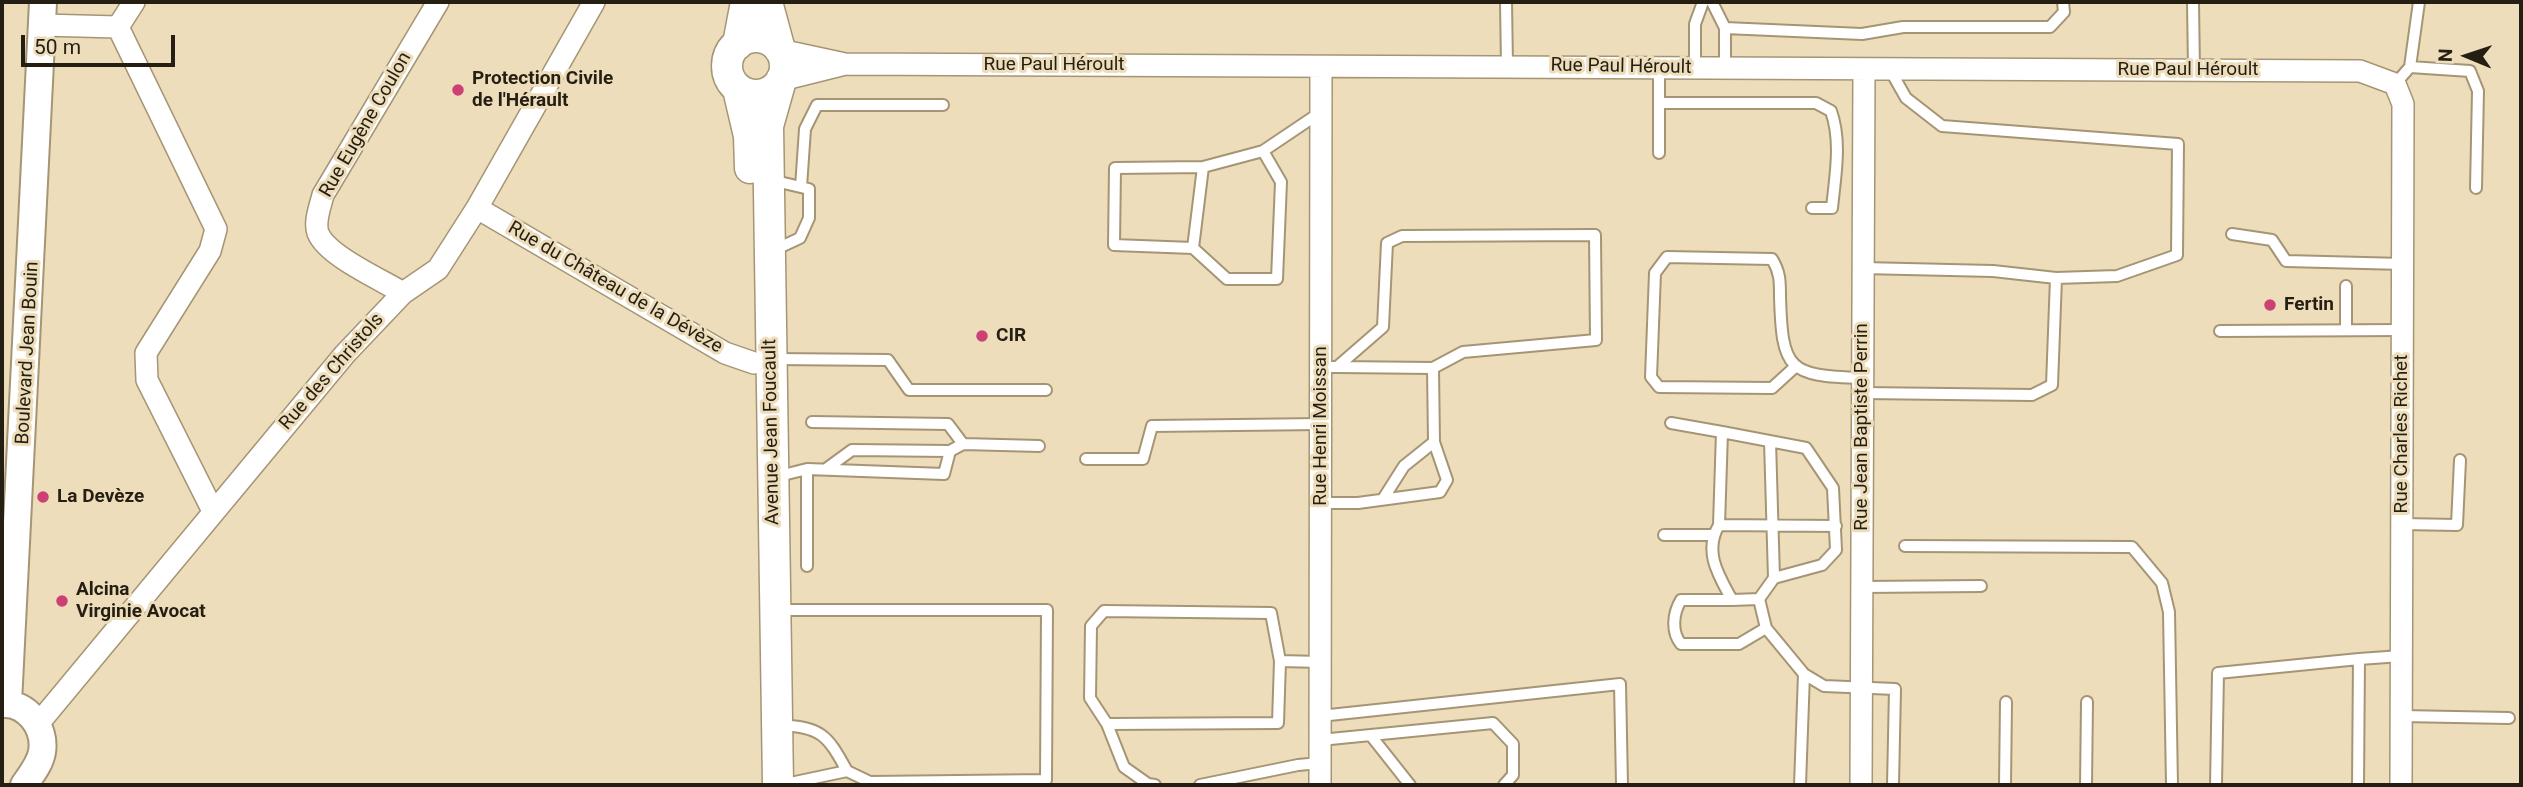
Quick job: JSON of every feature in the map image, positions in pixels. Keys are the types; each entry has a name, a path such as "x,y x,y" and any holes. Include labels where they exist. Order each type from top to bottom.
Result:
{"main road":[{"path":"746,2 737,44 730,54 727,66 730,79 738,89 745,93 761,94 781,80 784,65 768,2"},
{"path":"737,44 760,37 780,50"},
{"name":"Avenue Jean Foucault","path":"759,785 762,361 769,252 768,126 781,80"},
{"name":"Avenue Jean Foucault","path":"738,89 749,136 762,361 773,478 779,785"}],"street":[{"path":"118,27 134,2"},
{"name":"Rue Eugène Coulon","path":"403,293 327,247 318,232 318,217 323,195 438,2"},
{"name":"Rue des Christols","path":"38,724 345,354 403,293 438,269 477,208 594,2"},
{"path":"42,13 118,27"},
{"name":"Boulevard Jean Bouin","path":"5,704 10,539 42,13"},
{"path":"118,27 216,229 209,251 146,353 145,366 147,380 213,511"},
{"name":"Rue Paul Héroult","path":"780,50 845,64 2360,71 2395,84"},
{"name":"Rue Paul Héroult","path":"781,80 845,64"},
{"name":"Rue Henri Moissan","path":"1320,785 1321,424 1329,367 1321,67"},
{"name":"Rue Jean Baptiste Perrin","path":"1861,785 1864,69"},
{"name":"Rue Charles Richet","path":"2395,84 2403,104 2401,785"},
{"name":"Rue du Château de la Dévèze","path":"477,208 725,353 762,361"},
{"path":"5,704 27,711 38,724 43,751 24,785"}],"lane":[{"path":"1506,2 1507,66"},
{"path":"1695,68 1695,24 1703,2"},
{"path":"1712,2 1725,28 1726,69"},
{"path":"1725,28 1862,34 1903,27 2050,27 2064,12 2063,2"},
{"path":"2193,2 2194,69"},
{"path":"2395,84 2410,67 2419,2"},
{"path":"2410,67 2470,71 2478,91 2476,188"},
{"path":"1659,68 1659,153"},
{"path":"1863,268 1993,271 2056,278 2117,276 2178,255 2178,144 1942,126 1906,98 1889,68"},
{"path":"1659,103 1816,103 1831,111 1837,139 1832,208 1812,208"},
{"path":"801,187 805,129 817,105 943,105"},
{"path":"1264,151 1281,182 1277,279 1227,279 1193,248 1114,245 1115,168 1203,167 1264,151 1321,112"},
{"path":"1193,248 1203,167"},
{"path":"769,180 809,189 809,218 800,238 769,252"},
{"path":"2232,234 2272,240 2286,261 2403,264"},
{"path":"1595,235 1596,340 1463,352 1433,368 1329,367 1383,327 1387,243 1402,236 1595,235"},
{"path":"1796,367 1772,388 1659,387 1651,377 1655,273 1667,257 1772,259 1780,271 1782,340 1796,367 1816,377 1862,386 2032,395 2052,385 2056,278"},
{"path":"2346,286 2346,329"},
{"path":"2220,331 2402,330"},
{"path":"762,361 887,360 909,390 1046,390"},
{"path":"1321,503 1440,492 1447,481 1434,442 1433,368"},
{"path":"812,422 948,424 962,444"},
{"path":"1671,423 1806,448 1833,488 1836,550 1822,565 1774,578"},
{"path":"1086,459 1143,459 1152,426 1321,424"},
{"path":"1722,432 1713,564 1732,600"},
{"path":"1770,441 1774,578 1759,599 1766,628 1804,674 1824,686 1895,689 1893,785"},
{"path":"1383,499 1404,466 1434,442"},
{"path":"826,469 852,450 950,451 962,444 1039,446"},
{"path":"773,478 807,469 944,474 950,451"},
{"path":"2402,524 2457,525 2460,460"},
{"path":"807,469 807,566"},
{"path":"1664,535 1772,526 1836,527"},
{"path":"1905,546 2132,547 2162,583 2169,612 2172,785"},
{"path":"1862,587 1981,586"},
{"path":"1759,599 1681,600 1674,611 1676,638 1681,644 1739,644 1766,628"},
{"path":"774,610 1047,610 1045,780 870,782 847,771 831,741 810,727 777,725"},
{"path":"1107,724 1278,723 1280,661 1270,613 1104,611 1091,626 1090,698 1107,724 1124,767 1148,784 1155,785"},
{"path":"2216,785 2218,673 2402,656"},
{"path":"2358,785 2359,659"},
{"path":"1280,661 1320,662"},
{"path":"1800,785 1804,674"},
{"path":"1320,716 1620,684 1622,785"},
{"path":"2005,785 2006,702"},
{"path":"2086,785 2087,702"},
{"path":"2402,716 2509,718"},
{"path":"1320,740 1493,723 1513,744 1513,775 1504,785"},
{"path":"1371,737 1410,785"},
{"path":"1200,785 1320,763"},
{"path":"779,785 847,771"}],"place":[{"name":"Protection Civile de l'Hérault","path":"458,90"},
{"name":"Fertin","path":"2270,305"},
{"name":"CIR","path":"982,336"},
{"name":"La Devèze","path":"43,497"},
{"name":"Alcina Virginie Avocat","path":"62,601"}]}
